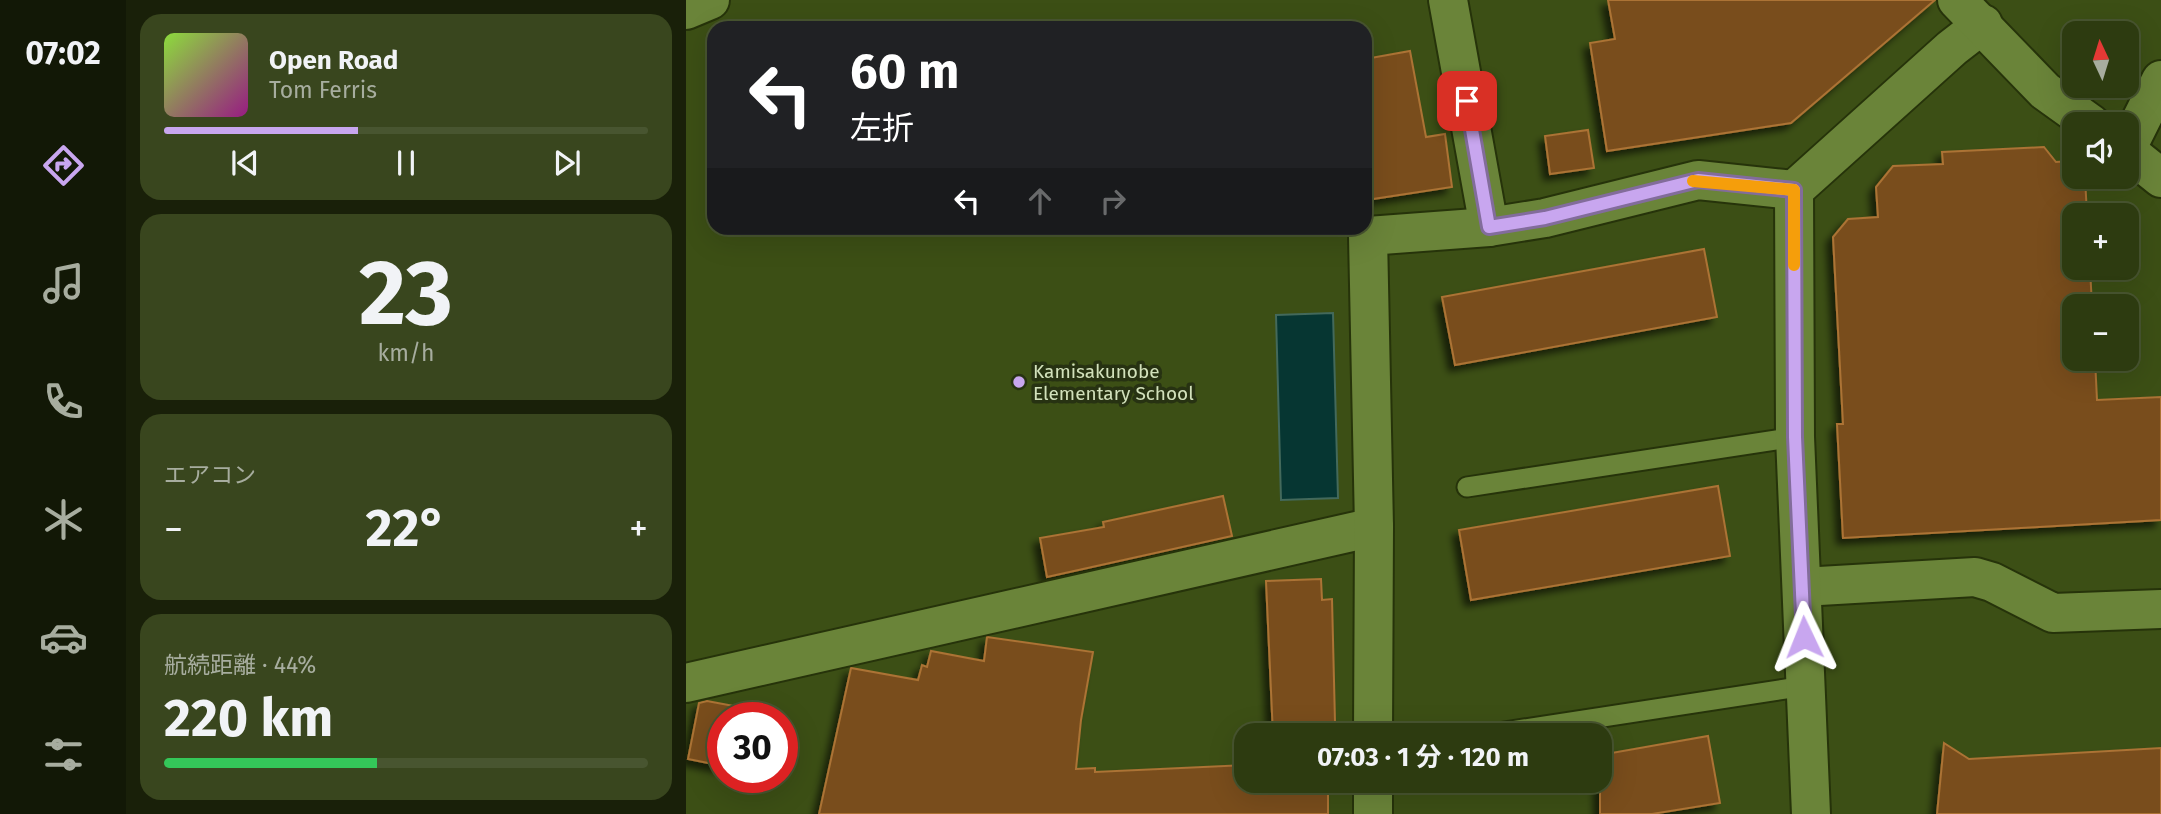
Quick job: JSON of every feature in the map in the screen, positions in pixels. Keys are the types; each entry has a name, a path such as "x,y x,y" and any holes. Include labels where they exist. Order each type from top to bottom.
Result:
{"street":[{"path":"686,10 710,0"},
{"path":"1448,0 1489,227"},
{"path":"1373,723 1374,527 1368,236 1489,227 1545,218 1698,180 1794,190 1952,48 1970,12 2045,91 2074,112"},
{"path":"2139,124 2161,80"},
{"path":"2139,160 2161,178"},
{"path":"1794,190 1795,437 1811,814"},
{"path":"686,683 1374,527"},
{"path":"1802,587 1975,578 1992,582 2053,613 2161,609"},
{"path":"1373,793 1373,814"}],"lane":[{"path":"1466,487 1795,437"},
{"path":"1563,723 1805,686"}],"water":[{"path":"1333,313 1338,498 1281,500 1276,315"}],"building":[{"path":"1608,0 1935,0 1791,123 1607,151 1590,43 1615,39"},
{"path":"1410,51 1426,137 1445,134 1452,187 1373,199 1372,58"},
{"path":"1588,130 1594,168 1550,174 1545,136"},
{"path":"2044,147 2056,162 2062,162 2062,189 2086,189 2086,203 2062,203 2062,280 2091,280 2091,294 2062,294 2062,371 2096,371 2097,400 2161,397 2161,520 1843,538 1837,424 1843,424 1833,237 1848,219 1878,217 1876,187 1893,166 1943,164 1942,152"},
{"path":"1704,249 1717,317 1455,365 1442,297"},
{"path":"1718,486 1730,556 1471,600 1459,530"},
{"path":"1223,496 1232,536 1047,577 1040,538 1104,527 1103,522"},
{"path":"1321,579 1322,600 1332,599 1335,722 1272,723 1266,581"},
{"path":"987,637 1093,652 1076,769 1095,768 1095,772 1234,766 1234,793 1328,793 1328,814 819,814 851,668 918,680 922,665 927,667 931,651 984,661"},
{"path":"707,701 712,702 707,702 707,763 688,759 699,703"},
{"path":"1708,736 1720,803 1652,814 1600,814 1600,793 1612,793 1612,753"},
{"path":"1944,743 1969,759 2161,748 2161,814 1937,814"}],"slow traffic":[{"path":"1693,181 1794,190 1794,265"}],"place":[{"name":"Kamisakunobe Elementary School","path":"1019,382"}],"route":[{"path":"1467,101 1489,227 1545,218 1698,180 1794,190 1795,437 1804,637"}]}
